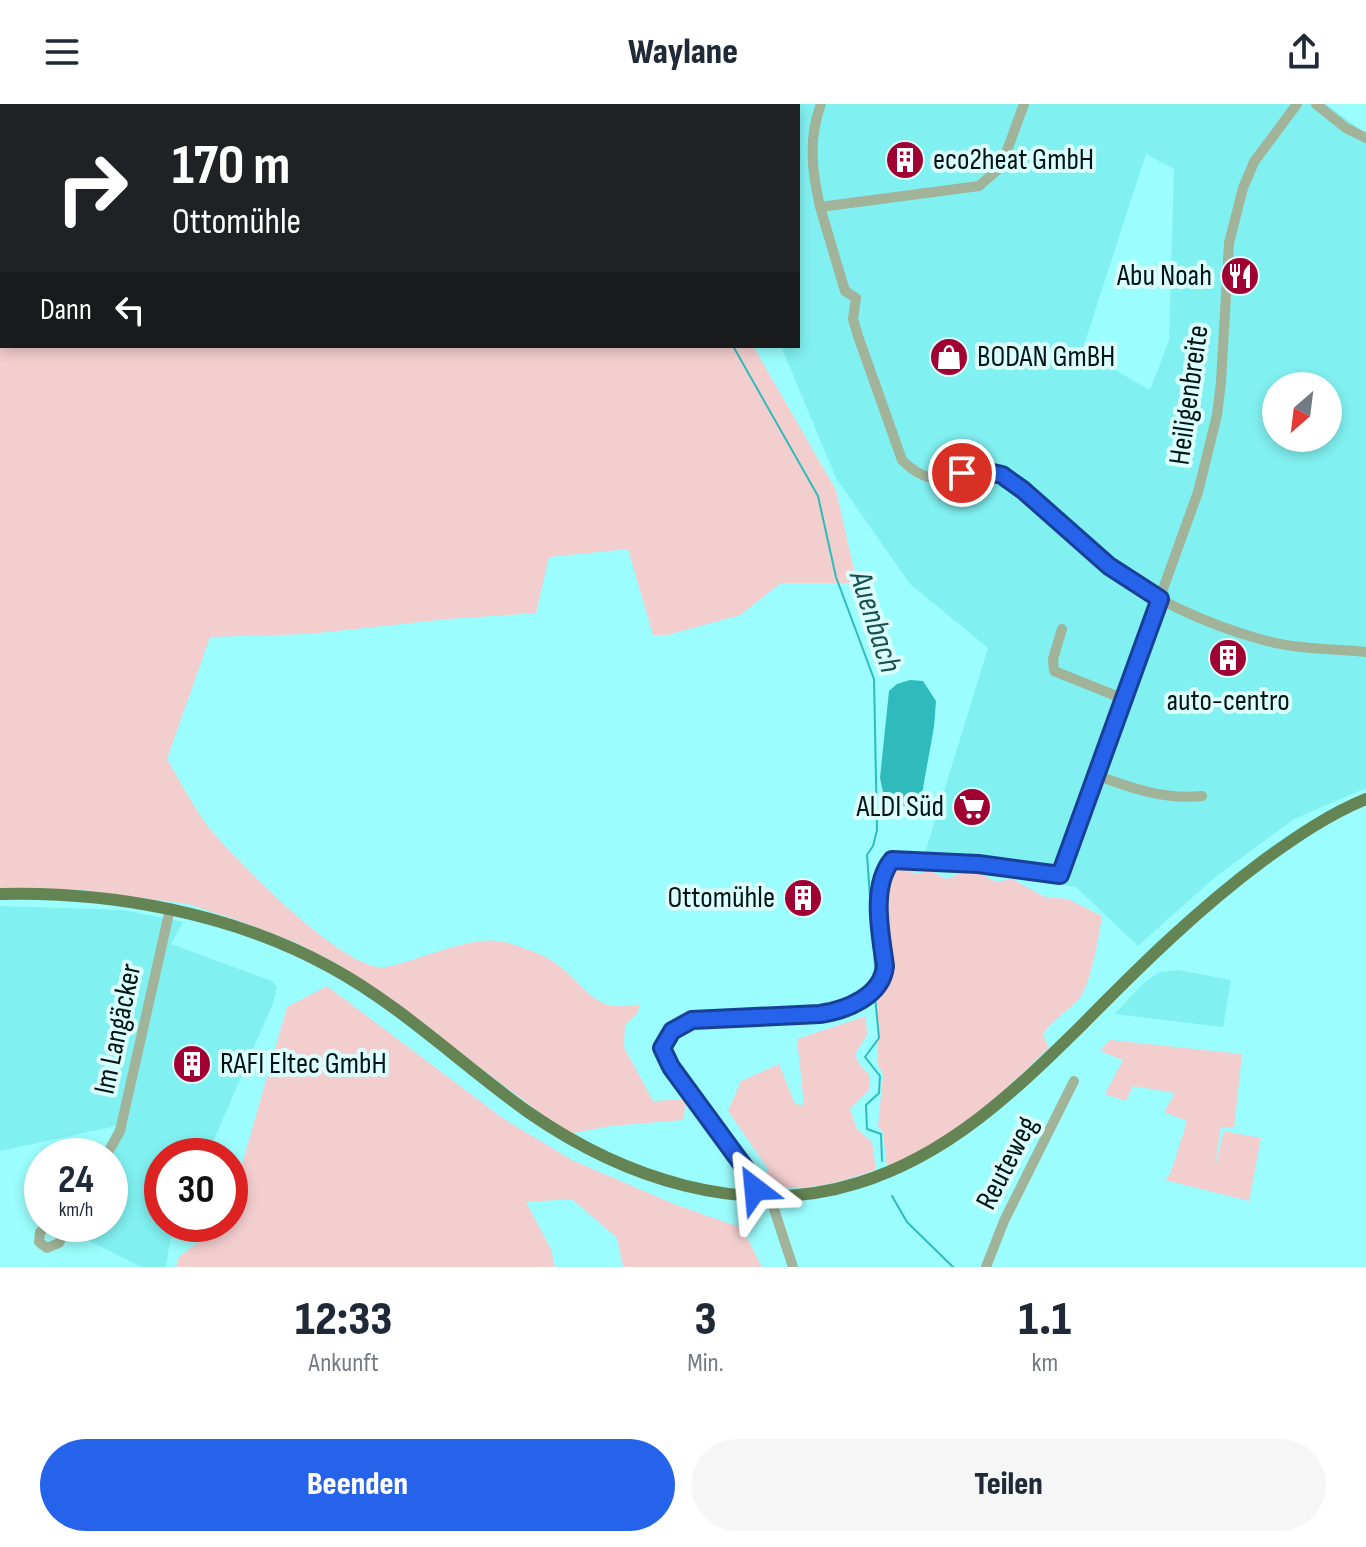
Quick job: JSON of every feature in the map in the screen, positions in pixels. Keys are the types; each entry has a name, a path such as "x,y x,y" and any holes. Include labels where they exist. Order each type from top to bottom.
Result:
{"main road":[{"path":"0,894 78,895 170,909 219,922 327,965 401,1013 528,1111 602,1156 640,1173 690,1188 770,1197 804,1195 857,1184 920,1159 948,1142 1017,1088 1218,894 1303,832 1366,799"}],"street":[{"path":"821,104 813,131 811,158 820,207 845,291 856,298 853,319 870,374 902,460 917,476 941,479 979,470 1002,475 1109,566 1160,599 1264,640 1366,652"},
{"path":"820,207 979,186 1001,167 1024,104"},
{"name":"Heiligenbreite","path":"755,1196 750,1175 671,1067 662,1048 672,1031 692,1020 841,1011 879,985 884,979 885,966 880,889 883,873 892,860 978,864 1060,875 1198,492 1217,415 1229,243 1235,214 1254,162 1297,104"},
{"path":"1316,104 1346,128 1366,138"},
{"path":"1062,629 1053,659 1054,671 1124,699"},
{"path":"1096,775 1142,792 1177,797 1202,796"},
{"name":"Im Langäcker","path":"116,1138 170,909"},
{"name":"Reuteweg","path":"986,1267 1004,1221 1074,1081"},
{"path":"770,1197 793,1267"},
{"path":"39,1242 47,1248 59,1242"}],"shaded area":[{"path":"800,104 1326,104 1366,134 1366,788 1294,819 1214,878 1138,946 1076,887 921,866 988,648 910,584 836,478 782,348 800,348","holes":["1146,154 1174,169 1169,340 1150,390 1082,351"]},
{"path":"0,348 754,348 836,490 857,583 781,583 740,615 668,635 653,635 628,549 549,557 536,613 309,634 210,637 167,759 205,823 244,866 320,935 367,964 385,967 480,941 509,943 547,958 602,1002 612,1006 640,1004 637,1014 625,1025 624,1047 653,1101 687,1099 683,1120 611,1126 568,1134 396,1004 339,965 297,943 188,904 75,889 0,890"},
{"path":"910,680 923,681 936,701 921,799 907,807 885,801 880,778 889,691 897,684"},
{"path":"893,864 901,864 915,874 931,871 946,879 972,869 996,882 1012,879 1045,897 1068,899 1102,916 1094,960 1083,993 1043,1035 1049,1048 974,1115 932,1144 887,1167 883,1133 878,1126 883,1074 878,1065 878,993 887,979 882,927 883,889"},
{"path":"0,906 123,910 183,922 171,944 272,981 277,987 215,1138 144,1138 144,1242 170,1242 166,1267 141,1267 92,1242 128,1242 128,1138 110,1138 116,1126 60,1138 24,1138 24,1146 0,1151"},
{"path":"1179,970 1231,980 1223,1027 1114,1014 1145,982 1160,972"},
{"path":"327,986 504,1119 572,1160 674,1204 742,1228 762,1267 623,1267 617,1238 572,1199 526,1202 551,1249 555,1267 176,1267 179,1257 198,1242 248,1242 248,1143 287,1007"},
{"path":"866,1016 867,1035 855,1054 870,1076 869,1090 850,1109 857,1129 872,1142 876,1170 820,1186 791,1188 764,1181 768,1169 728,1111 741,1081 779,1064 795,1104 804,1105 797,1039"},
{"path":"1110,1040 1242,1054 1234,1128 1221,1127 1215,1167 1224,1131 1261,1138 1249,1201 1165,1180 1171,1172 1187,1121 1164,1112 1175,1093 1133,1086 1126,1101 1105,1094 1123,1060 1100,1051"}],"waterway":[{"name":"Auenbach","path":"734,348 818,496 836,577 874,679 877,830 867,855 876,980"},
{"name":"Auenbach","path":"875,996 879,1038 865,1057 880,1076 879,1093 866,1105 867,1129 881,1134 882,1161"},
{"name":"Auenbach","path":"892,1196 907,1222 953,1267"}],"place":[{"name":"eco2heat GmbH","path":"905,160"},
{"name":"Abu Noah","path":"1240,276"},
{"name":"BODAN GmBH","path":"949,357"},
{"name":"auto-centro","path":"1228,658"},
{"name":"ALDI Süd","path":"972,807"},
{"name":"Ottomühle","path":"803,898"},
{"name":"RAFI Eltec GmbH","path":"192,1064"}],"route":[{"path":"755,1189 750,1175 671,1067 662,1048 672,1031 692,1020 841,1011 879,985 884,979 885,966 880,889 883,873 892,860 978,864 1060,875 1160,599 1109,566 1002,475 979,470 962,473"}]}
